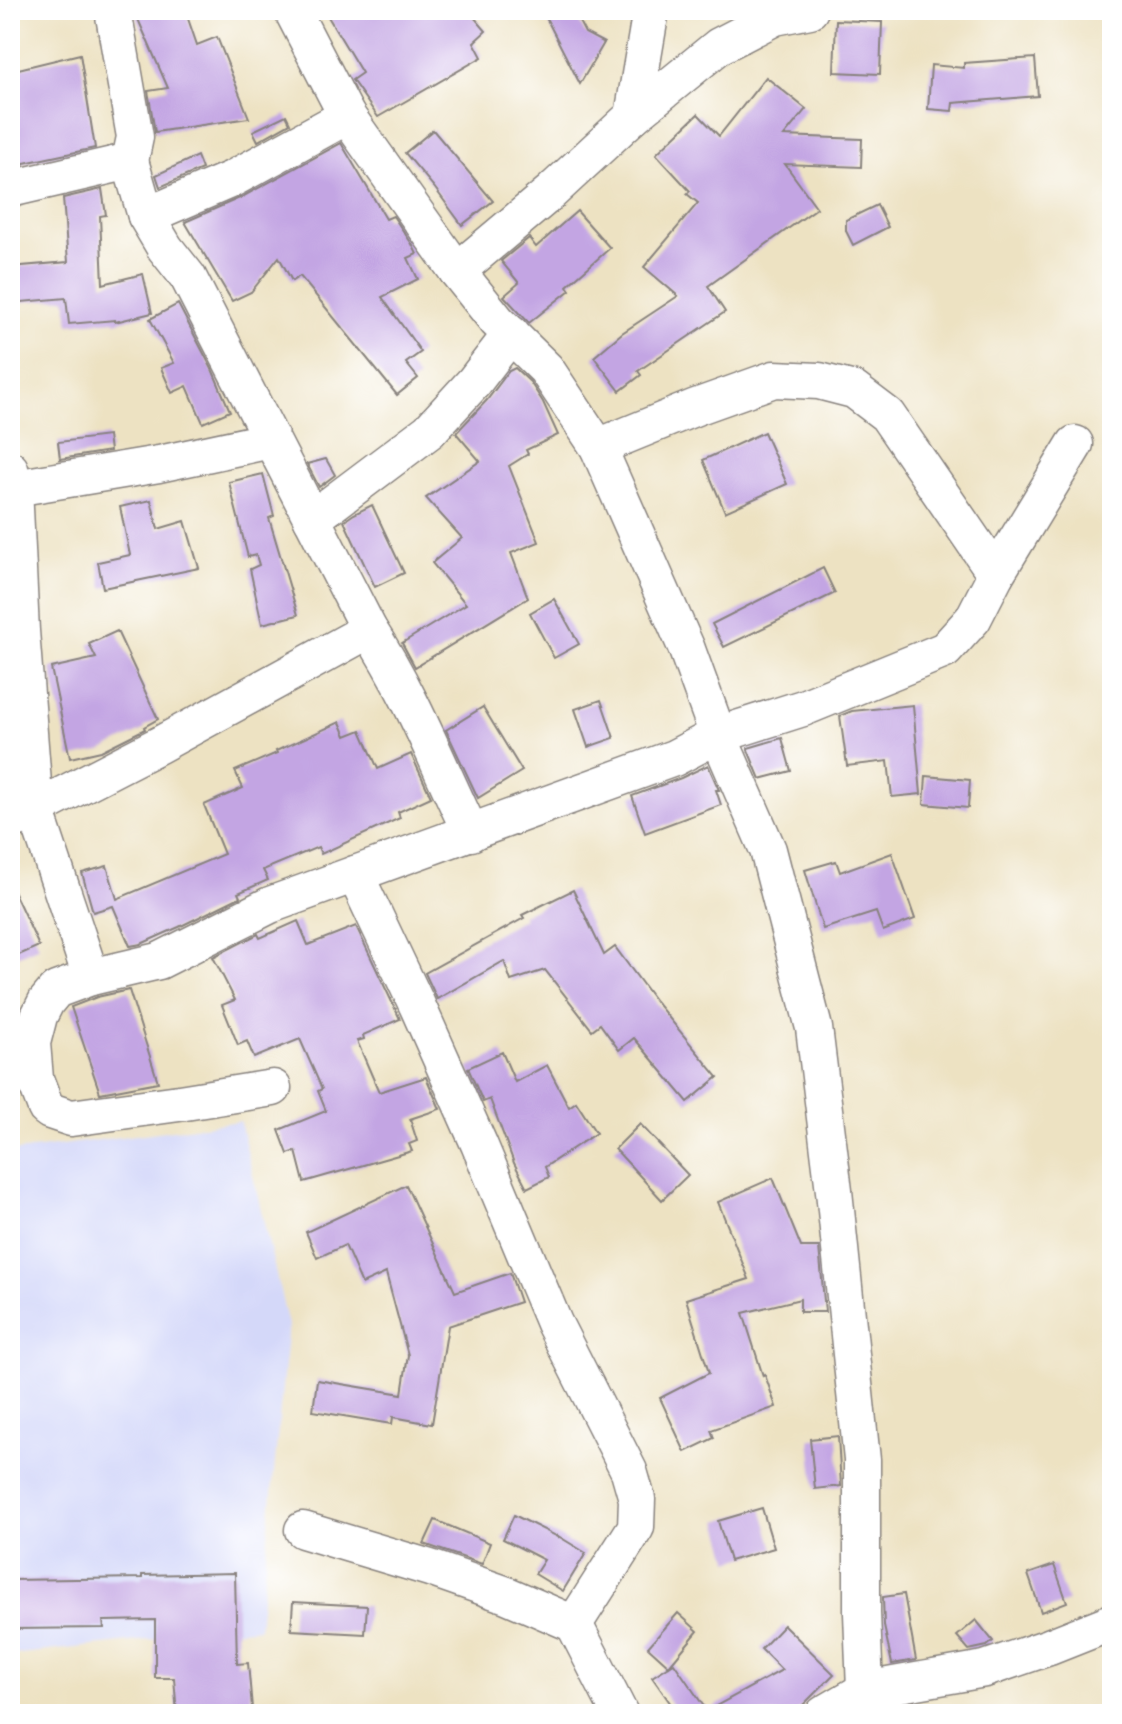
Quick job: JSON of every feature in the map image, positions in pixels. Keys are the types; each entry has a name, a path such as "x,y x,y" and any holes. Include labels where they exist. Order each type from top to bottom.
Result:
{"street":[{"path":"113,10 135,137 130,161 146,216 165,248 188,277 369,630 389,659 471,833"},
{"path":"292,10 347,116 457,271 497,321 546,369 598,447 686,647 718,735 768,850 814,1028 834,1191 862,1460 865,1690"},
{"path":"633,116 651,10"},
{"path":"457,271 551,192 633,116 719,46 775,17 810,10"},
{"path":"146,216 232,179 347,116"},
{"path":"10,189 130,161"},
{"path":"312,519 429,431 474,382 511,334"},
{"path":"598,447 774,379 819,381 854,390 887,415 996,574"},
{"path":"91,977 23,816 21,631 12,478 159,464 271,440"},
{"path":"273,1088 71,1118 46,1108 35,1079 32,1043 39,1016 56,990 91,977 159,961 270,905 674,758 718,735 803,708 945,650 973,619 996,574 1075,444"},
{"path":"23,816 369,630"},
{"path":"355,874 479,1144 554,1323 629,1471 637,1499 636,1527 574,1624"},
{"path":"303,1530 430,1568 507,1595 574,1624 620,1714"},
{"path":"824,1714 865,1690 985,1669 1112,1622"}],"shaded area":[{"path":"240,1121 288,1325 259,1628 10,1655 10,1152"}],"building":[{"path":"134,10 185,10 197,45 217,37 249,118 155,132 148,91 168,88"},
{"path":"324,10 468,10 486,31 474,42 482,57 378,117 352,80 362,73"},
{"path":"542,10 573,10 585,33 604,43 580,84"},
{"path":"836,20 882,22 880,74 834,72"},
{"path":"80,54 95,148 10,166 10,71"},
{"path":"1035,58 1038,96 953,103 952,111 928,109 931,65 964,68 964,63"},
{"path":"766,77 806,109 784,136 862,139 861,167 785,164 817,208 708,286 725,312 638,371 641,375 620,391 594,357 622,333 678,296 644,267 698,203 687,194 690,191 656,154 698,114 719,136"},
{"path":"286,115 290,123 258,141 253,131"},
{"path":"433,130 493,201 462,225 405,153"},
{"path":"341,143 386,219 393,216 417,254 408,258 418,279 382,297 421,352 406,363 418,378 397,395 300,276 292,281 279,257 251,292 232,301 185,222 242,197"},
{"path":"197,156 202,169 160,187 156,175"},
{"path":"102,189 106,215 100,216 103,284 143,274 152,313 115,322 69,324 66,298 10,303 10,267 68,262 63,198"},
{"path":"877,205 888,227 853,245 846,231 846,220"},
{"path":"577,211 610,248 567,286 570,290 529,323 504,296 519,283 501,261 529,238 536,247"},
{"path":"178,304 230,411 203,423 187,386 172,393 161,368 174,363 150,319"},
{"path":"515,368 530,382 543,402 558,435 526,450 528,454 509,466 539,542 511,553 528,598 415,667 402,643 466,604 432,563 462,538 426,498 480,461 456,433 509,371"},
{"path":"764,432 787,484 725,512 703,460"},
{"path":"108,436 110,451 60,459 58,442"},
{"path":"326,459 335,475 319,487 307,464"},
{"path":"263,474 274,516 269,518 298,615 262,624 250,569 259,565 256,555 248,557 229,482"},
{"path":"151,500 158,529 185,521 199,568 103,588 98,562 130,555 120,507"},
{"path":"372,505 404,573 375,587 344,521"},
{"path":"823,568 835,593 724,647 712,624"},
{"path":"554,599 579,644 554,658 530,613"},
{"path":"117,631 158,719 101,751 70,758 51,668 96,658 89,644"},
{"path":"601,700 614,738 588,747 575,709"},
{"path":"913,705 921,794 892,797 888,761 847,766 840,716 852,711"},
{"path":"483,707 522,771 478,798 446,730"},
{"path":"340,722 346,736 361,730 378,769 411,754 431,797 398,812 400,818 321,854 318,847 263,870 268,880 238,893 240,897 141,944 130,946 113,906 93,912 82,873 107,866 117,899 224,854 204,805 243,788 235,771"},
{"path":"782,738 791,771 760,779 748,748"},
{"path":"708,765 719,790 716,790 721,805 645,833 632,796"},
{"path":"926,776 970,780 968,808 924,804"},
{"path":"892,853 915,919 883,931 876,912 823,929 805,870 836,861 840,872"},
{"path":"10,884 39,946 10,959"},
{"path":"573,890 604,955 615,947 718,1077 688,1102 634,1038 619,1050 600,1024 592,1030 545,970 511,981 504,961 437,999 425,973 524,918 522,915"},
{"path":"298,921 308,945 356,926 400,1019 363,1035 364,1039 357,1041 379,1092 426,1077 440,1109 410,1119 417,1141 409,1144 412,1151 304,1182 296,1151 288,1154 279,1130 326,1111 318,1091 322,1089 300,1039 254,1058 247,1041 238,1045 222,1005 235,1000 213,957 258,934 260,938"},
{"path":"129,990 158,1082 100,1093 71,1007"},
{"path":"502,1052 515,1082 547,1065 569,1107 576,1102 596,1133 545,1167 549,1177 527,1188 514,1163 490,1099 483,1102 468,1068"},
{"path":"640,1124 688,1175 662,1200 615,1149"},
{"path":"773,1178 801,1247 819,1247 825,1312 800,1312 800,1299 743,1313 776,1407 711,1430 714,1438 685,1452 660,1398 709,1373 686,1299 749,1279 718,1202"},
{"path":"406,1185 455,1292 510,1273 520,1302 448,1326 432,1424 393,1417 392,1424 313,1411 317,1380 402,1394 408,1355 386,1273 362,1284 345,1245 317,1258 306,1232"},
{"path":"838,1436 841,1486 815,1489 810,1439"},
{"path":"762,1508 774,1548 730,1561 718,1521"},
{"path":"514,1515 586,1553 563,1591 535,1574 544,1560 503,1539"},
{"path":"435,1520 490,1543 482,1564 424,1544"},
{"path":"1054,1565 1067,1602 1041,1612 1028,1574"},
{"path":"235,1573 237,1664 248,1663 252,1708 177,1714 174,1678 155,1678 155,1620 103,1621 104,1628 10,1629 10,1580"},
{"path":"904,1594 916,1660 892,1664 884,1626 883,1597"},
{"path":"293,1602 367,1606 365,1634 291,1630"},
{"path":"678,1613 698,1631 669,1666 648,1647"},
{"path":"976,1620 993,1641 987,1646 969,1650 957,1636"},
{"path":"784,1625 834,1674 794,1714 678,1714 652,1677 674,1663 707,1711 782,1670 761,1649"}]}
